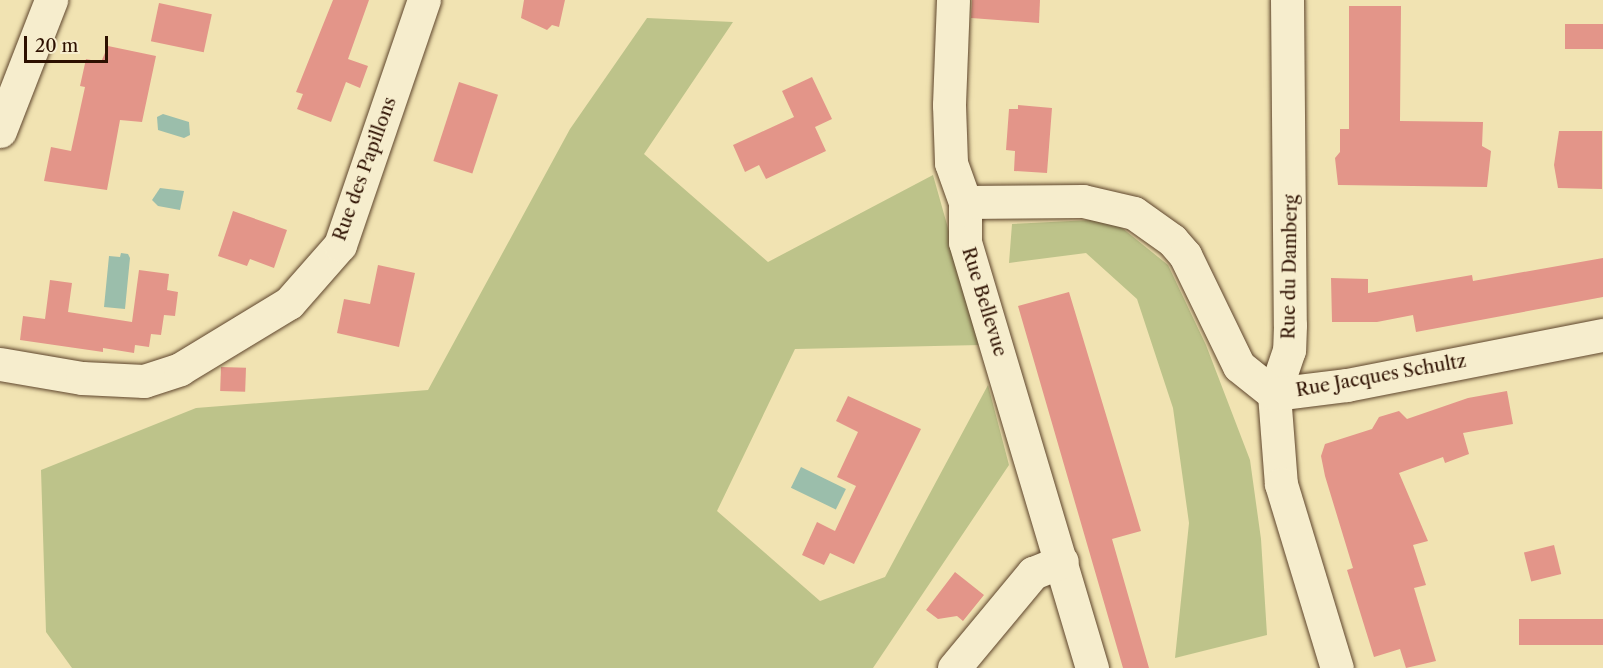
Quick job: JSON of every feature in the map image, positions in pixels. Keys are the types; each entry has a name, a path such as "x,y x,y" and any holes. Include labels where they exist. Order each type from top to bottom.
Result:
{"street":[{"path":"0,131 51,0"},
{"name":"Rue des Papillons","path":"0,364 82,378 144,381 180,369 289,303 340,244 424,0"},
{"name":"Rue Bellevue","path":"953,0 949,105 951,163 965,202 965,242 1062,561 1092,668"},
{"name":"Rue du Damberg","path":"1287,0 1290,326 1289,350 1274,394 1281,484 1337,668"},
{"name":"Rue Jacques Schultz","path":"965,202 1083,201 1134,213 1172,240 1185,255 1239,366 1274,394 1347,385 1603,335"},
{"path":"954,668 1033,573 1062,561"}],"green space":[{"path":"647,18 733,22 644,154 768,262 933,175 981,345 795,349 717,511 820,601 885,577 988,385 1009,465 873,668 72,668 46,632 41,470 196,408 428,390 570,129"},
{"path":"1111,219 1168,265 1206,345 1250,460 1261,539 1267,635 1175,658 1189,523 1173,408 1137,299 1086,253 1009,263 1012,224"}],"shaded area":[{"path":"163,114 189,122 190,135 184,138 158,130 157,117"},
{"path":"160,188 184,191 180,210 158,206 152,200"},
{"path":"121,253 128,254 130,258 125,309 104,307 109,256 120,257"},
{"path":"801,467 846,489 836,510 791,488"}],"building":[{"path":"333,0 369,0 348,59 368,66 360,88 346,82 331,122 297,109 303,94 296,92"},
{"path":"524,0 565,0 559,27 552,25 547,30 521,18"},
{"path":"972,0 1040,0 1039,23 971,18"},
{"path":"159,3 212,14 204,52 151,41"},
{"path":"1349,6 1401,6 1400,121 1483,122 1482,146 1491,151 1487,187 1338,185 1335,158 1340,152 1340,129 1349,129"},
{"path":"1565,24 1603,24 1603,49 1565,49"},
{"path":"108,46 156,56 142,122 120,120 107,190 44,181 51,147 71,151 85,87 80,86 86,59 101,62"},
{"path":"812,77 832,119 815,127 826,151 766,179 759,165 745,172 733,145 794,117 782,91"},
{"path":"459,82 498,95 472,174 433,161"},
{"path":"1018,105 1052,108 1047,173 1014,171 1015,151 1006,150 1009,109 1018,109"},
{"path":"1559,131 1602,131 1602,189 1558,188 1554,165"},
{"path":"233,211 287,230 274,268 250,259 247,266 218,256"},
{"path":"1603,258 1603,297 1416,332 1413,315 1377,322 1332,322 1331,278 1368,279 1368,293 1472,275 1473,281"},
{"path":"378,265 415,273 399,347 337,333 344,299 370,304"},
{"path":"139,270 169,274 167,290 178,292 175,316 164,315 161,335 151,334 149,347 135,345 134,353 103,348 103,352 20,340 23,316 45,319 50,280 72,283 68,312 132,322"},
{"path":"1069,292 1141,531 1112,539 1149,668 1123,668 1018,306"},
{"path":"221,367 246,368 245,392 220,391"},
{"path":"1507,391 1513,424 1463,433 1469,454 1445,463 1443,457 1399,473 1428,541 1413,545 1426,585 1414,588 1436,661 1406,668 1400,649 1374,657 1347,570 1353,568 1325,476 1321,456 1325,444 1372,429 1379,417 1399,411 1407,419 1468,398"},
{"path":"848,396 921,429 854,564 830,553 824,565 802,555 817,522 835,531 856,486 837,477 858,432 836,421"},
{"path":"1554,545 1561,574 1531,582 1524,552"},
{"path":"955,572 984,595 963,621 957,616 938,619 926,610"},
{"path":"1519,619 1603,619 1603,645 1519,645"}]}
